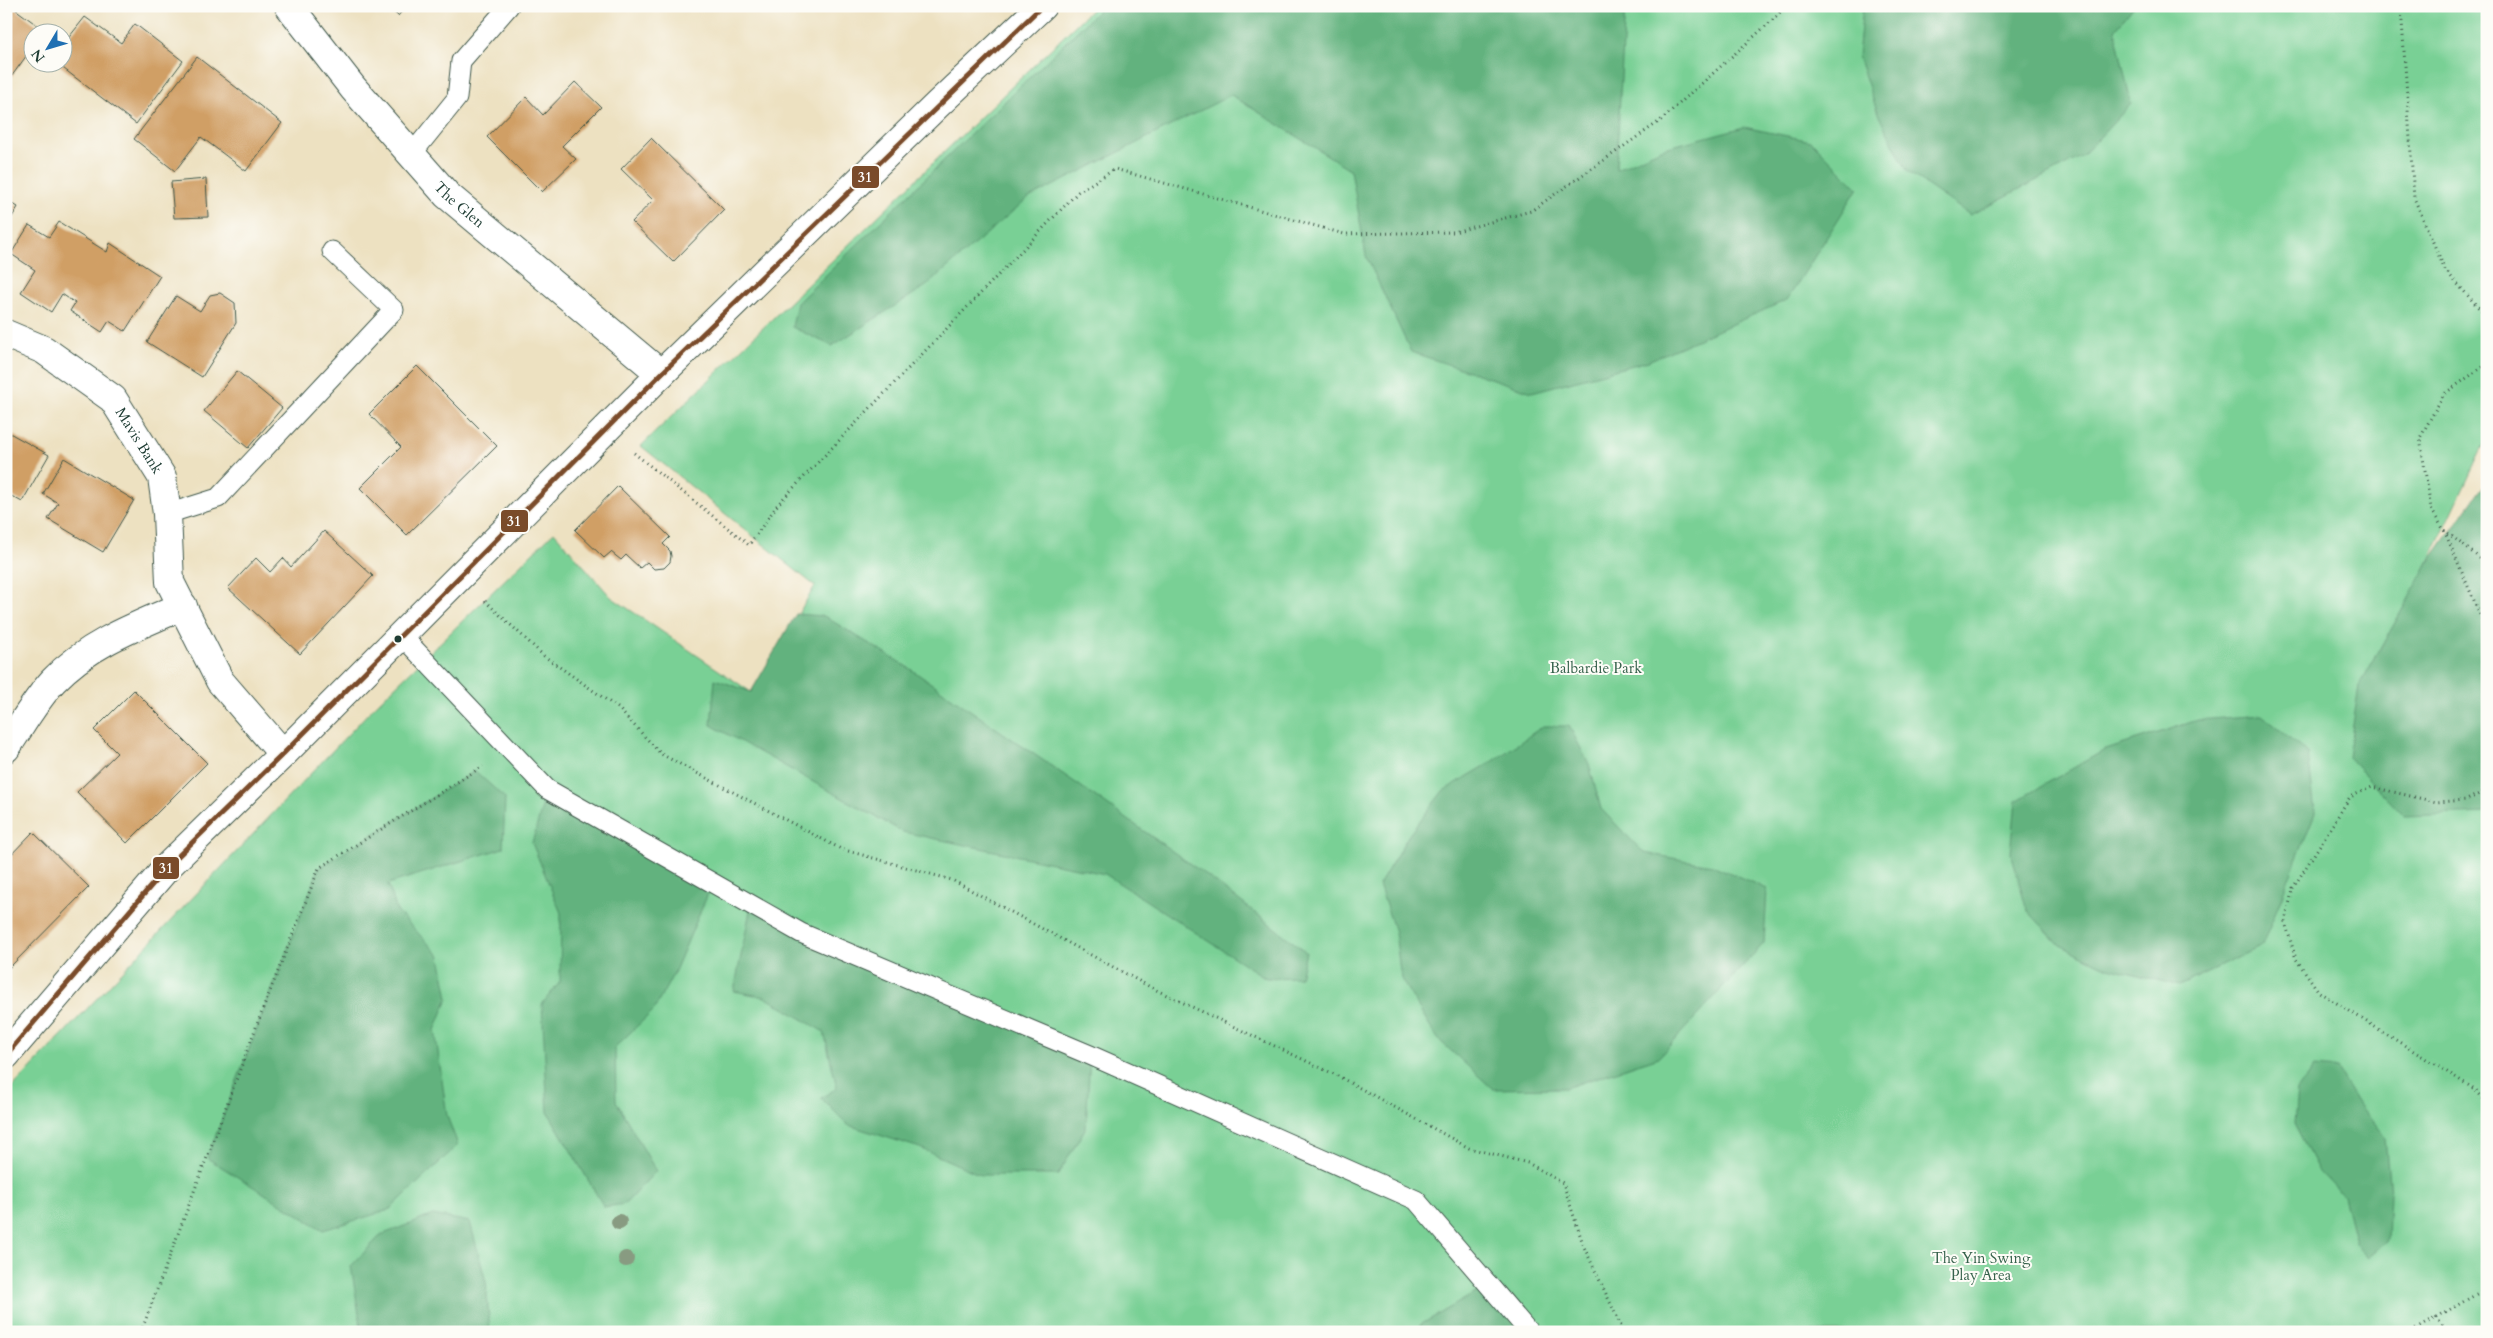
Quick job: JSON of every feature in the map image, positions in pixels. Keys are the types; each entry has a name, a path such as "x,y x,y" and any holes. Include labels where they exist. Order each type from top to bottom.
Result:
{"main road":[{"name":"The Glen","path":"289,6 352,88 447,195 661,374"},
{"path":"6,1055 169,864 283,754 661,374 928,113 1042,6"},
{"name":"Mavis Bank","path":"6,334 44,350 113,399 162,477 167,514 170,582 220,681 283,754"},
{"path":"6,748 53,682 85,653 125,631 182,606"}],"lane":[{"path":"411,155 457,98 461,61 509,6"},
{"path":"167,514 218,498 394,310 332,251"},
{"path":"401,635 547,789 802,933 1090,1055 1416,1200 1529,1332"}],"path":[{"path":"606,430 749,545 778,504 1078,192 1115,169 1344,234 1454,232 1531,211 1660,121 1778,15 1784,6"},
{"path":"2401,6 2414,198 2445,270 2487,317"},
{"path":"2487,364 2444,394 2420,438 2431,508 2444,530 2487,631"},
{"path":"2444,530 2487,564"},
{"path":"459,577 544,656 618,708 661,754 842,850 952,880 1152,988 1336,1075 1469,1148 1528,1162 1563,1183 1584,1247 1624,1332"},
{"path":"141,1332 261,1014 319,868 508,750"},
{"path":"2487,790 2466,800 2436,802 2372,787 2350,797 2293,888 2285,922 2296,959 2319,992 2476,1090 2487,1103"},
{"path":"2411,1332 2487,1288"},
{"path":"2436,1317 2448,1332"}],"green space":[{"name":"Balbardie Park","path":"1095,6 2487,6 2487,438 2390,645 2487,707 2487,1332 6,1332 6,1094 375,706 554,532 611,597 751,692 815,586 641,446"},
{"path":"1103,6 1625,6 1616,169 1661,149 1744,127 1811,141 1858,188 1787,300 1648,361 1532,392 1411,352 1366,256 1351,170 1231,95 1027,199 926,286 832,346 792,327 797,303"},
{"path":"1863,6 2134,6 2115,30 2131,104 2081,157 1970,215 1908,172 1879,116 1858,57"},
{"path":"2484,485 2487,487 2487,813 2404,816 2348,757 2359,686 2431,559"},
{"path":"796,614 824,616 909,668 1210,878 1306,952 1300,977 1266,978 1105,874 903,832 711,725 715,679 751,692"},
{"path":"2262,715 2308,753 2315,813 2262,946 2179,986 2101,965 2060,945 2027,910 2011,853 2016,801 2103,751 2198,720"},
{"path":"1543,726 1569,726 1589,764 1601,809 1644,853 1712,865 1767,889 1764,943 1659,1057 1565,1088 1493,1089 1438,1039 1401,979 1395,932 1379,885 1408,836 1443,791 1495,760"},
{"path":"475,771 505,798 503,848 388,884 397,911 440,956 448,998 435,1030 447,1116 458,1145 389,1210 323,1230 207,1158 319,868"},
{"path":"547,789 713,882 675,971 654,1010 615,1047 616,1101 656,1171 625,1204 604,1207 548,1112 542,1004 560,982 561,913 532,843"},
{"path":"751,905 1090,1055 1086,1127 1058,1175 981,1175 920,1148 848,1125 821,1098 837,1088 824,1032 765,997 734,991"},
{"path":"2314,1067 2337,1069 2360,1106 2385,1137 2390,1193 2388,1240 2368,1257 2355,1243 2343,1196 2318,1170 2294,1124 2297,1090"},
{"path":"433,1215 470,1222 486,1282 490,1332 362,1332 351,1266 381,1235"},
{"path":"1489,1285 1529,1332 1422,1332 1420,1325"}],"building":[{"path":"6,6 11,6 33,22 22,22 22,62 6,84"},
{"path":"387,6 406,6 398,16"},
{"path":"85,17 121,43 135,24 183,61 136,124 68,72 72,72 72,33"},
{"path":"197,57 282,123 246,171 201,137 175,171 134,139"},
{"path":"575,82 601,107 562,146 576,159 542,192 487,137 526,97 543,115"},
{"path":"651,138 724,210 673,262 632,222 653,200 621,169"},
{"path":"206,179 208,217 174,218 171,182"},
{"path":"6,200 18,207 6,227"},
{"path":"59,222 107,252 110,243 160,276 125,331 109,321 102,332 70,311 75,303 62,294 51,312 21,292 35,270 11,254 29,225 49,237"},
{"path":"220,293 235,303 236,323 202,377 147,342 176,296 200,311 210,295"},
{"path":"417,366 497,446 407,535 360,488 401,447 369,414"},
{"path":"237,371 282,408 248,448 204,411"},
{"path":"6,431 49,455 22,502 6,493"},
{"path":"64,458 134,500 103,552 48,519 58,503 43,494"},
{"path":"618,486 670,537 663,544 670,551 671,556 670,562 664,568 654,569 647,562 640,568 626,555 621,560 611,552 604,558 575,530"},
{"path":"324,531 373,576 300,654 228,588 256,558 270,572 283,558 291,567"},
{"path":"134,690 207,763 127,843 77,792 117,753 94,730"},
{"path":"33,832 89,887 6,971 6,860"}],"transit line":[{"name":"31","path":"6,1055 169,865 283,754 661,374 1042,6"}],"park label":[{"name":"The Yin Swing Play Area","path":"1981,1266"}]}
